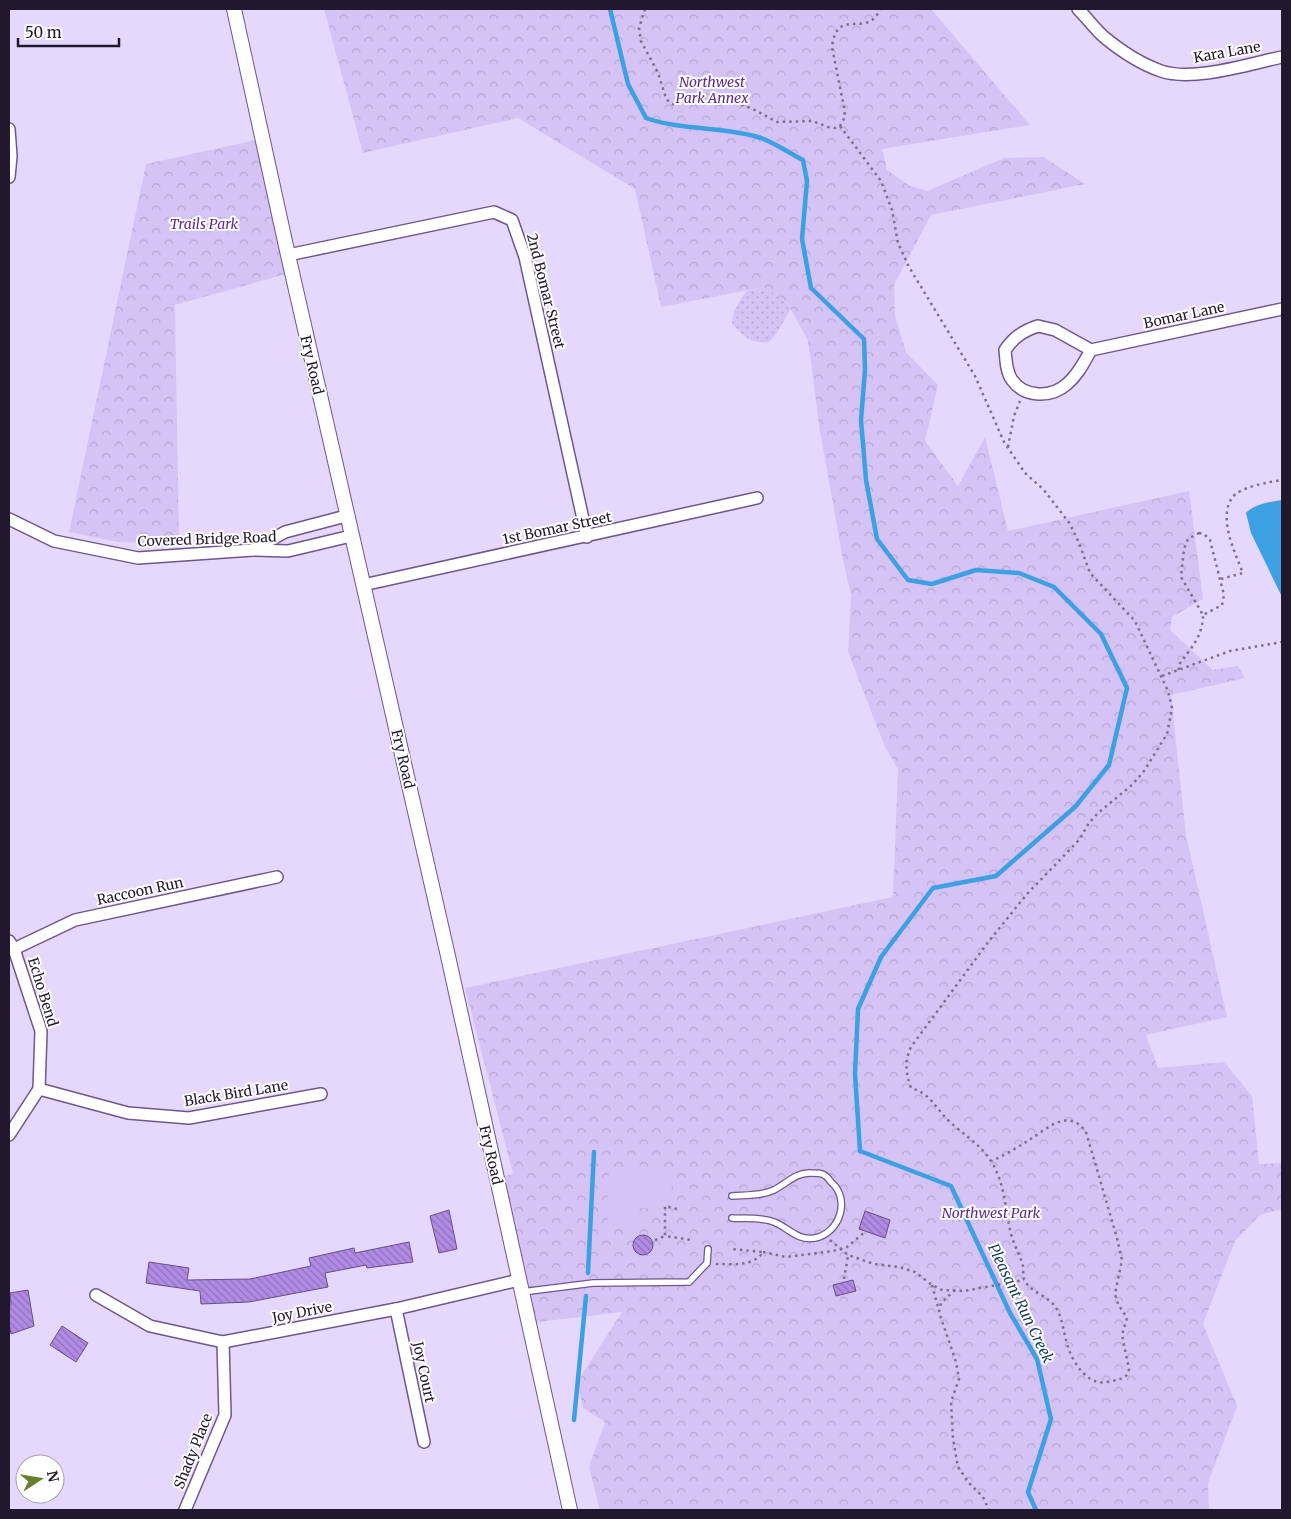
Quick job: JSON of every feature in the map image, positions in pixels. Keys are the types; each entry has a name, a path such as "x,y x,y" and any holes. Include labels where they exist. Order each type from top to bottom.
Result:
{"street":[{"name":"Fry Road","path":"234,9 570,1510"},
{"name":"Kara Lane","path":"1078,9 1104,37 1138,61 1162,72 1187,74 1218,71 1282,56"},
{"path":"9,129 11,156 9,177"},
{"name":"2nd Bomar Street","path":"288,255 494,212 512,220 525,257 587,537"},
{"name":"Bomar Lane","path":"1091,350 1282,309"},
{"path":"1038,326 1055,330 1091,350 1080,369 1066,385 1054,392 1038,394 1024,391 1011,379 1005,350 1013,339 1025,330 1038,326"},
{"name":"1st Bomar Street","path":"363,585 757,498"},
{"name":"Covered Bridge Road","path":"253,550 286,532 346,516"},
{"name":"Covered Bridge Road","path":"9,519 54,541 138,558 253,550 288,552 351,536"},
{"name":"Raccoon Run","path":"11,945 76,920 277,877"},
{"name":"Echo Bend","path":"11,945 42,1030 39,1089"},
{"path":"9,1135 39,1089"},
{"name":"Black Bird Lane","path":"39,1089 128,1113 189,1118 321,1094"},
{"name":"Joy Drive","path":"96,1295 150,1326 223,1342 521,1286"},
{"name":"Joy Court","path":"396,1309 424,1442"},
{"name":"Shady Place","path":"185,1510 225,1414 223,1342"}],"lane":[{"path":"732,1196 753,1195 772,1191 794,1177 808,1172 823,1174 835,1185 841,1200 841,1216 831,1231 806,1239 796,1236 775,1222 732,1218"},
{"path":"521,1286 689,1282 707,1263 708,1249"}],"path":[{"path":"645,9 639,28 641,41 658,72 669,102 675,105 702,98 720,98 751,108 777,122 812,122 835,128 840,126 845,117 832,47 833,38 840,27 869,23 880,9"},
{"path":"840,126 881,181 892,210 898,243 909,267 975,376 1008,447 1025,473 1044,490 1070,524 1090,573 1135,621 1162,676 1171,700 1171,718 1167,734 1154,756 1132,785 1098,813 1079,840 1022,901 984,948 911,1047 908,1054 906,1072 911,1088 920,1090 928,1096 944,1116 973,1139 992,1161 1006,1202 1011,1233 1023,1266 1024,1280 1035,1292 1048,1298 1057,1310 1064,1328 1068,1348 1076,1362 1087,1377 1096,1382 1124,1378 1128,1374 1128,1364 1122,1335 1127,1318 1118,1304 1115,1294 1122,1260 1086,1132 1081,1124 1060,1121 992,1161"},
{"path":"1008,447 1014,416 1024,391"},
{"path":"1221,579 1243,573 1234,551 1227,524 1227,512 1232,498 1247,488 1282,480"},
{"path":"1179,670 1178,666 1198,638 1203,627 1203,615 1181,577 1184,550 1188,539 1199,533 1204,534 1210,540 1224,594 1222,605 1203,615"},
{"path":"1162,676 1230,651 1282,642"},
{"path":"665,1236 665,1206 677,1209"},
{"path":"732,1249 763,1252 786,1257 833,1251 853,1243 866,1231"},
{"path":"824,1234 848,1255 874,1264 915,1272 942,1290 964,1291 1024,1280"},
{"path":"655,1240 665,1236 692,1240"},
{"path":"707,1263 742,1265 759,1257 763,1252"},
{"path":"844,1279 848,1255"},
{"path":"932,1285 956,1362 959,1380 952,1402 953,1439 958,1467 969,1483 983,1497 989,1510"},
{"path":"939,1312 941,1303 955,1290"}],"green space":[{"path":"324,9 931,9 1030,125 882,149 887,170 910,186 927,191 1004,158 1044,157 1085,184 931,215 894,285 895,316 906,352 938,385 925,441 958,486 985,437 1008,531 1189,491 1203,599 1172,617 1170,630 1213,670 1238,666 1245,678 1171,695 1186,835 1227,1017 1146,1035 1158,1068 1224,1062 1252,1096 1259,1164 1282,1163 1282,1209 1260,1215 1235,1241 1203,1324 1237,1406 1208,1483 1209,1510 600,1510 589,1467 605,1422 583,1408 577,1382 622,1312 529,1323 497,1178 513,1174 465,988 893,897 898,769 885,747 848,652 851,594 843,560 819,425 808,340 785,300 764,287 661,307 635,189 518,118 363,153"},
{"name":"Trails Park","path":"256,140 286,274 175,305 179,544 118,542 69,532 146,164"},
{"path":"765,287 785,300 790,310 777,333 769,342 757,342 744,336 732,323 734,311 746,291"},
{"path":"609,1170 672,1171 671,1208 638,1208 638,1226 607,1225"}],"water":[{"path":"1282,500 1282,597 1251,533 1246,513 1258,505"}],"building":[{"path":"449,1210 457,1249 439,1253 430,1216"},
{"path":"865,1211 890,1220 885,1238 859,1229"},
{"path":"643,1235 650,1238 653,1245 650,1252 643,1255 636,1252 633,1245 636,1238"},
{"path":"409,1242 413,1262 367,1268 366,1265 325,1273 328,1287 249,1302 201,1304 200,1291 146,1283 149,1262 189,1268 187,1280 250,1279 311,1266 309,1258 354,1248 355,1253"},
{"path":"853,1280 856,1291 836,1296 833,1285"},
{"path":"28,1290 34,1326 11,1334 9,1324 10,1293"},
{"path":"62,1326 88,1343 76,1362 50,1345"}],"waterway":[{"name":"Pleasant Run Creek","path":"610,9 628,84 646,118 674,125 747,134 777,145 803,160 807,181 802,239 811,288 864,339 865,370 861,420 866,480 877,539 908,580 932,584 976,570 1019,573 1054,587 1101,634 1127,688 1109,765 1075,807 996,876 933,888 881,957 858,1009 855,1074 860,1151 951,1186 1010,1313 1037,1359 1051,1419 1028,1492 1036,1510"},
{"path":"588,1273 594,1152"},
{"path":"574,1420 586,1296"}],"park label":[{"name":"Northwest Park Annex","path":"712,90"},
{"name":"Northwest Park","path":"991,1213"}]}
